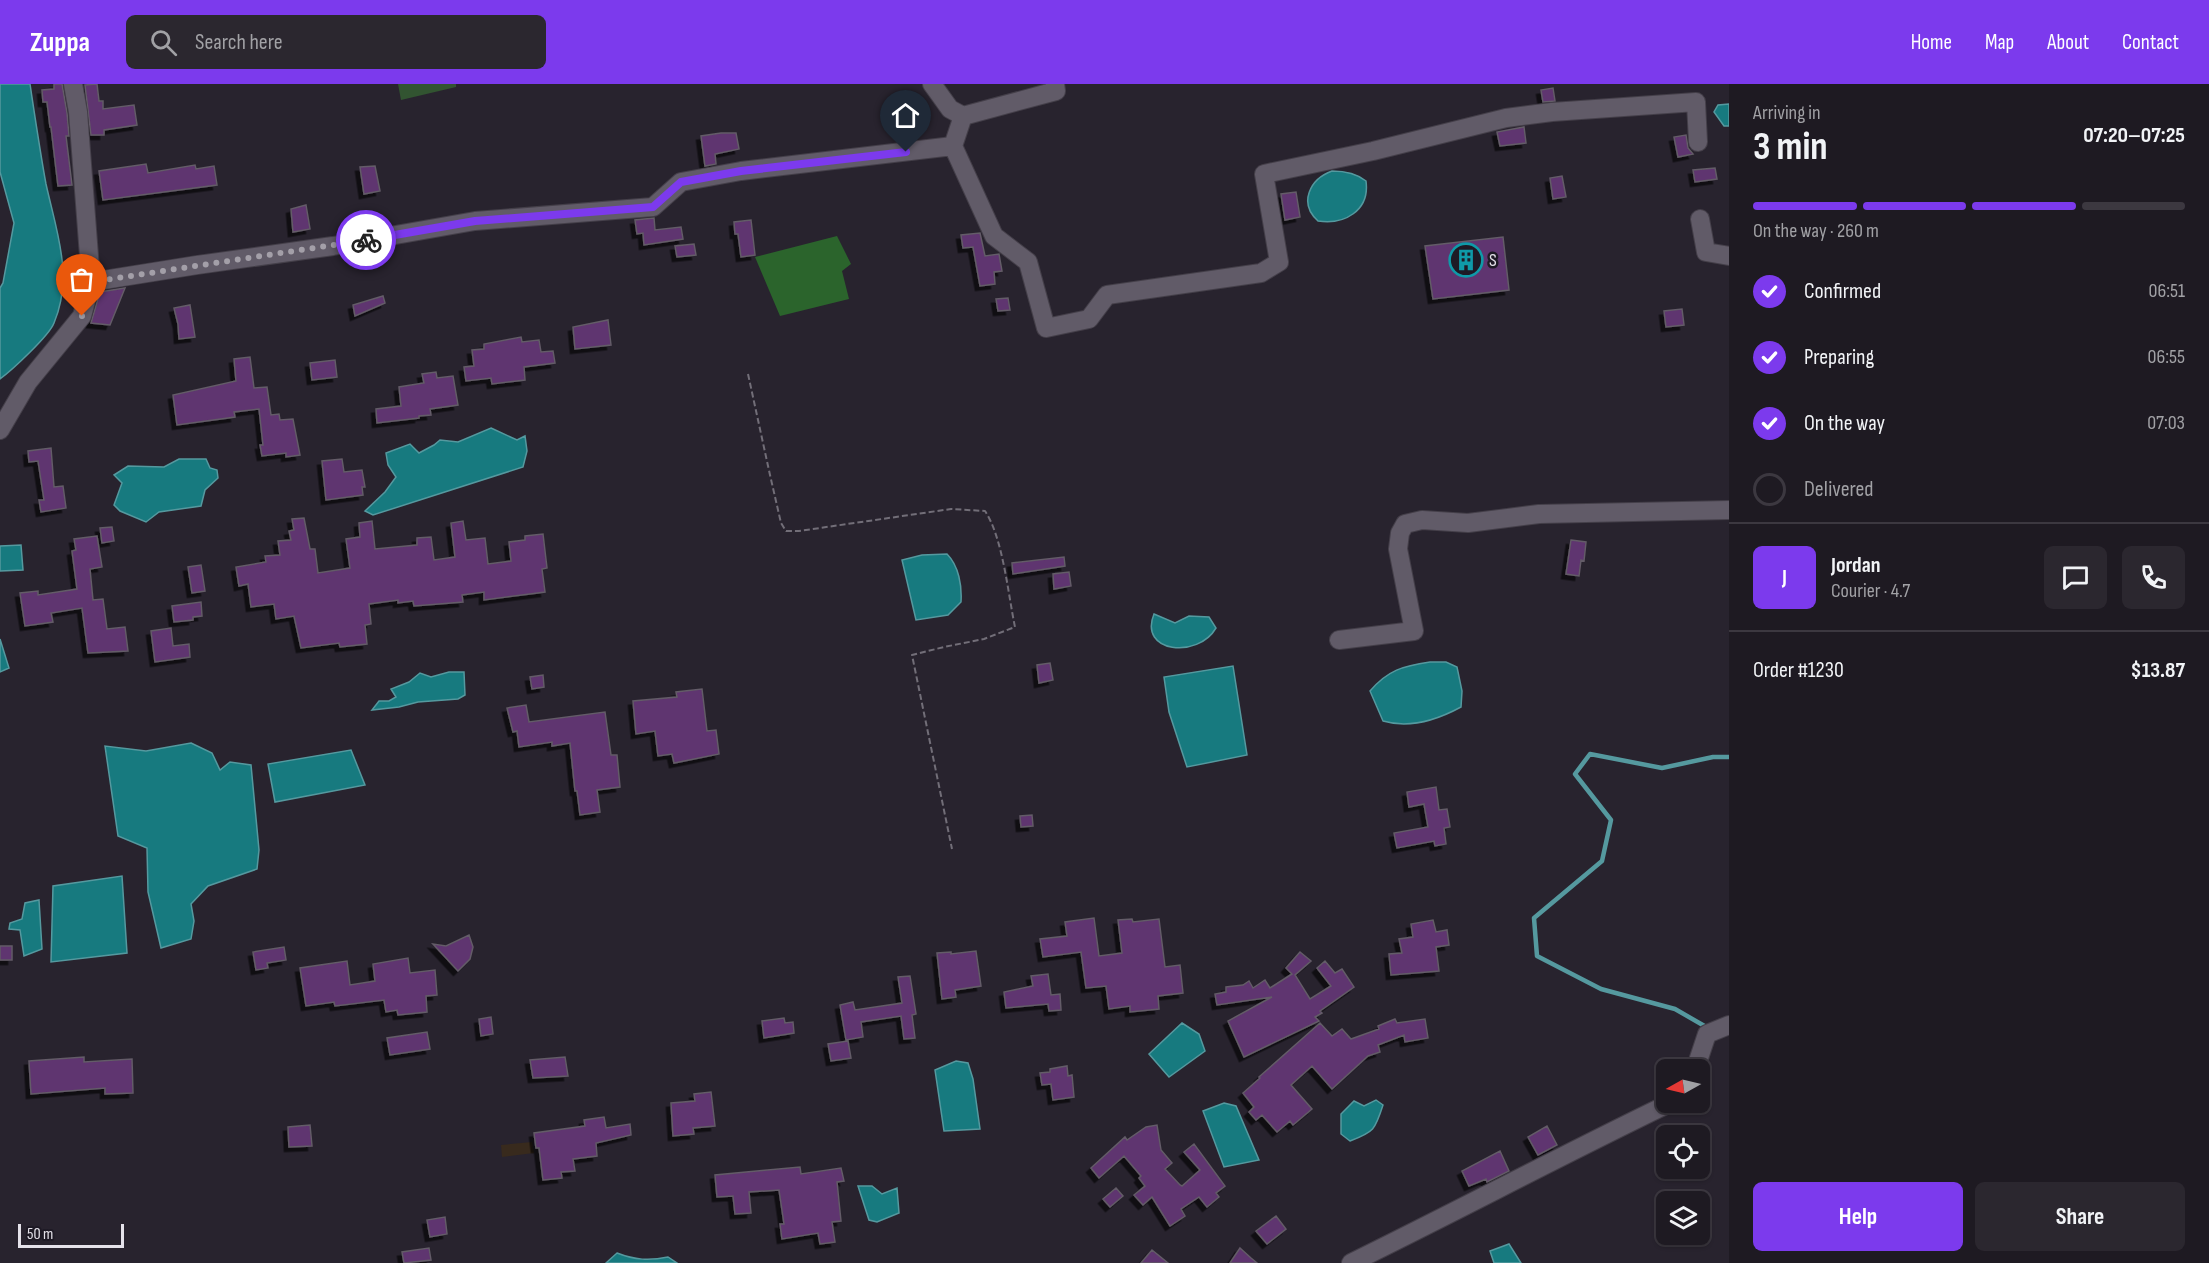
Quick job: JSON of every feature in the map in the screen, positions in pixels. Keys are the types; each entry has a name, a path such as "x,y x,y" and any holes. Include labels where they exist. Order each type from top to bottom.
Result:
{"street":[{"path":"0,430 28,382 82,316 91,282 78,112 73,84"},
{"path":"932,84 950,109 963,116 1056,91 1055,84"},
{"path":"963,116 953,146 994,236 1028,262 1046,328 1089,319 1107,295 1261,273 1279,262 1264,174 1373,151 1506,118 1552,112 1696,102 1698,142"},
{"path":"91,282 333,246 475,221 653,207 681,182 741,171 953,146"},
{"path":"1700,219 1706,252 1729,256"},
{"path":"1339,640 1414,631 1398,549 1400,532 1406,524 1422,520 1468,523 1539,514 1729,510"},
{"path":"1699,1059 1707,1034 1729,1025"},
{"path":"1351,1263 1656,1110"}],"path":[{"path":"748,374 781,523 786,531 951,509 985,511 991,520 1000,550 1015,627 984,639 912,655 952,849"}],"shaded area":[{"path":"532,1142 534,1153 502,1157 501,1145"}],"green space":[{"path":"398,84 456,84 456,87 401,100"},
{"path":"837,236 851,264 842,271 849,299 780,316 755,257"}],"water":[{"path":"0,84 30,84 46,184 61,253 63,288 60,305 51,329 30,353 0,379 0,288 3,283 14,223 0,172"},
{"path":"1729,104 1729,126 1724,126 1714,112 1718,105"},
{"path":"1332,171 1350,173 1366,181 1364,200 1353,214 1346,218 1328,222 1318,221 1309,207 1309,192 1318,180"},
{"path":"491,428 517,440 525,436 527,451 523,467 373,515 365,511 385,492 396,477 388,465 386,453 410,444 419,453 440,440 458,442"},
{"path":"179,459 206,459 210,468 217,470 218,478 205,490 201,506 159,512 146,522 120,511 114,505 122,483 114,475 128,466 164,467"},
{"path":"21,545 23,570 0,571 0,546"},
{"path":"947,554 959,576 961,602 948,615 916,620 902,560 922,555"},
{"path":"1154,614 1175,623 1189,616 1209,617 1216,628 1208,638 1196,644 1172,647 1162,644 1154,637 1151,627"},
{"path":"0,639 9,668 0,672"},
{"path":"1430,662 1446,662 1457,667 1462,691 1461,707 1442,716 1413,724 1383,721 1370,691 1383,678 1397,670"},
{"path":"1233,666 1247,755 1187,767 1169,712 1164,677"},
{"path":"449,672 464,672 465,695 458,699 418,702 372,710 379,701 389,701 396,697 391,689 409,682 420,673 431,677"},
{"path":"191,743 212,753 220,770 230,762 251,765 259,850 257,869 208,886 191,904 194,921 191,939 161,948 148,892 147,848 118,836 105,746 146,751"},
{"path":"351,750 365,785 275,802 268,764"},
{"path":"122,876 127,953 51,962 53,886"},
{"path":"39,900 42,949 24,956 20,930 9,929 10,923 22,919 25,903"},
{"path":"1182,1023 1199,1034 1205,1051 1169,1077 1149,1054"},
{"path":"956,1061 968,1063 973,1079 980,1129 944,1131 935,1070"},
{"path":"1376,1100 1383,1105 1378,1120 1369,1132 1350,1141 1341,1134 1341,1114 1354,1101 1364,1106"},
{"path":"1224,1103 1236,1106 1259,1160 1224,1167 1203,1111"},
{"path":"858,1186 872,1186 882,1194 897,1188 899,1213 877,1222 869,1220"},
{"path":"1509,1244 1521,1263 1494,1263 1490,1251"},
{"path":"617,1253 642,1259 668,1257 677,1263 606,1263"}],"building":[{"path":"54,84 62,84 67,113 69,136 66,136 72,185 58,186 47,102 43,102 42,90 54,89"},
{"path":"97,84 99,101 103,101 103,109 134,105 137,125 104,130 104,135 91,135 85,85"},
{"path":"1553,88 1555,101 1543,102 1541,90"},
{"path":"1524,127 1526,143 1500,146 1497,132"},
{"path":"736,133 739,149 715,154 716,164 705,166 701,136"},
{"path":"1686,135 1688,148 1693,154 1678,157 1674,137"},
{"path":"146,164 148,173 195,165 196,169 214,166 217,185 103,200 99,171"},
{"path":"375,166 380,191 364,194 360,167"},
{"path":"1715,168 1717,179 1695,182 1693,170"},
{"path":"1562,176 1566,197 1553,199 1550,178"},
{"path":"1296,192 1300,217 1285,220 1281,194"},
{"path":"306,205 310,229 293,232 291,209"},
{"path":"654,218 655,230 681,227 683,239 644,245 643,233 637,234 635,220"},
{"path":"751,220 755,255 741,257 734,222"},
{"path":"980,233 985,256 999,254 1002,271 994,272 995,284 980,286 973,247 963,248 961,235"},
{"name":"S","path":"1503,237 1509,290 1433,299 1425,246"},
{"path":"694,244 696,255 677,257 675,246"},
{"path":"125,288 110,325 91,323 100,292"},
{"path":"383,296 385,303 355,316 353,305"},
{"path":"1008,298 1010,310 998,311 996,299"},
{"path":"190,305 195,337 179,339 174,308"},
{"path":"1682,309 1684,325 1666,327 1664,311"},
{"path":"608,320 611,345 575,349 573,327"},
{"path":"521,337 522,342 539,340 541,352 553,351 555,363 524,367 525,380 492,384 491,378 466,381 464,367 474,366 472,350 484,349 484,344"},
{"path":"250,357 254,388 267,387 271,415 279,414 280,420 293,419 300,455 286,457 286,453 262,456 259,409 234,412 235,417 177,425 173,395 236,381 234,359"},
{"path":"335,360 337,377 312,380 310,363"},
{"path":"436,372 437,378 453,376 458,405 430,409 431,415 419,416 419,418 377,423 376,409 401,406 399,387 424,383 422,374"},
{"path":"51,448 54,487 63,486 66,508 41,512 39,500 44,500 38,461 29,462 28,451"},
{"path":"342,459 344,472 362,470 365,487 362,487 363,495 326,500 322,461"},
{"path":"304,518 310,549 315,549 318,573 350,568 346,539 360,537 359,523 372,521 375,549 417,545 417,538 431,537 434,560 455,557 451,523 463,521 466,540 485,538 488,564 511,561 509,542 525,540 525,536 543,534 547,568 542,569 545,592 484,600 484,592 462,595 463,602 414,606 413,601 398,603 398,600 369,604 371,624 365,625 367,644 340,647 339,643 301,648 294,616 276,619 274,604 251,607 248,584 239,586 236,567 266,562 265,556 280,555 278,541 291,540 289,531 294,530 292,519"},
{"path":"112,527 114,541 102,543 100,528"},
{"path":"97,536 102,567 90,569 93,600 103,599 107,629 125,627 128,651 88,653 82,608 51,613 53,622 25,626 20,593 38,591 38,595 77,589 72,551 76,550 74,539"},
{"path":"1571,540 1586,542 1584,561 1581,560 1579,576 1566,574"},
{"path":"1064,557 1065,566 1013,574 1012,563"},
{"path":"201,565 205,591 192,593 188,567"},
{"path":"1069,572 1071,586 1054,589 1053,574"},
{"path":"201,602 202,616 193,617 193,620 174,622 172,606"},
{"path":"171,628 173,646 189,644 190,657 155,662 151,631"},
{"path":"1050,663 1053,680 1039,683 1037,665"},
{"path":"543,675 544,687 532,689 530,677"},
{"path":"702,689 707,731 716,730 719,754 674,763 672,754 658,756 655,731 636,734 633,701 677,697 676,692"},
{"path":"526,705 529,722 605,712 611,755 617,755 620,787 597,790 600,812 580,815 570,743 552,746 552,742 519,747 517,731 513,732 507,708"},
{"path":"1436,787 1439,810 1447,809 1450,827 1444,828 1446,844 1435,846 1434,841 1397,848 1394,833 1428,827 1424,804 1409,807 1407,792"},
{"path":"1032,815 1033,826 1021,827 1020,816"},
{"path":"1094,918 1099,956 1122,953 1118,920 1132,919 1133,922 1159,919 1165,967 1180,965 1183,993 1158,996 1159,1009 1130,1012 1130,1006 1109,1009 1106,986 1086,988 1081,952 1043,957 1040,939 1067,936 1065,922"},
{"path":"1433,920 1436,932 1447,930 1449,945 1436,947 1439,971 1391,975 1389,954 1402,953 1399,939 1413,937 1411,924"},
{"path":"469,935 473,947 470,959 458,971 433,944 446,946"},
{"path":"0,946 12,946 12,960 0,960"},
{"path":"284,947 286,960 267,963 268,968 256,970 253,952"},
{"path":"976,951 981,986 955,990 956,997 942,999 937,953"},
{"path":"1300,952 1311,961 1295,975 1310,999 1331,986 1317,968 1325,961 1335,973 1342,969 1354,987 1320,1011 1322,1013 1315,1017 1319,1021 1244,1057 1228,1021 1272,997 1217,1005 1215,994 1226,992 1226,987 1243,985 1249,981 1253,988 1265,980 1270,988 1292,974 1286,968"},
{"path":"408,958 410,973 435,970 437,995 426,996 427,1012 398,1015 397,1010 386,1012 384,1000 335,1006 334,1002 306,1006 300,968 347,961 350,985 375,981 373,964"},
{"path":"1048,974 1051,995 1060,994 1061,1010 1049,1011 1048,1004 1006,1008 1004,992 1033,986 1031,976"},
{"path":"910,976 916,1014 912,1015 915,1038 904,1039 901,1016 861,1022 863,1037 846,1040 840,1005 853,1002 855,1010 902,1003 898,977"},
{"path":"491,1017 493,1034 481,1036 479,1019"},
{"path":"784,1018 785,1023 793,1022 794,1033 764,1038 762,1021"},
{"path":"1395,1019 1397,1023 1425,1019 1428,1038 1405,1042 1404,1035 1378,1045 1380,1052 1368,1056 1332,1089 1312,1066 1291,1085 1312,1109 1293,1125 1290,1121 1277,1132 1262,1115 1256,1120 1249,1112 1254,1107 1243,1093 1320,1023 1332,1036 1342,1029 1351,1039 1379,1029 1378,1026"},
{"path":"427,1032 430,1049 390,1055 387,1038"},
{"path":"848,1041 851,1058 831,1061 828,1044"},
{"path":"84,1057 84,1062 132,1059 133,1093 105,1094 105,1088 31,1094 29,1061"},
{"path":"565,1057 568,1076 533,1078 530,1060"},
{"path":"1067,1066 1068,1076 1072,1075 1074,1097 1053,1100 1051,1084 1042,1085 1040,1073"},
{"path":"711,1092 715,1126 693,1128 694,1134 673,1136 671,1103 695,1101 694,1094"},
{"path":"604,1117 606,1128 630,1124 631,1135 596,1143 597,1156 573,1159 575,1171 561,1172 562,1178 543,1180 539,1148 536,1148 534,1133 585,1126 584,1120"},
{"path":"310,1125 312,1146 289,1147 288,1127"},
{"path":"1157,1125 1161,1150 1172,1163 1165,1169 1180,1185 1182,1186 1200,1170 1184,1152 1194,1144 1225,1186 1216,1193 1219,1197 1207,1207 1199,1197 1181,1209 1185,1216 1170,1226 1152,1197 1143,1205 1134,1195 1145,1186 1139,1178 1141,1176 1124,1156 1099,1178 1091,1168 1125,1137 1127,1140 1146,1127"},
{"path":"1547,1126 1557,1145 1538,1155 1528,1137"},
{"path":"1500,1151 1509,1171 1487,1182 1486,1179 1469,1186 1462,1171"},
{"path":"800,1167 801,1174 841,1168 844,1181 837,1182 841,1221 832,1222 835,1242 820,1244 818,1233 782,1239 780,1224 784,1224 779,1190 749,1192 751,1213 735,1214 733,1196 717,1197 715,1175"},
{"path":"1116,1188 1123,1196 1110,1207 1103,1199"},
{"path":"1276,1216 1286,1229 1267,1244 1256,1231"},
{"path":"445,1217 447,1234 430,1237 427,1220"},
{"path":"429,1248 431,1260 404,1263 402,1252"},
{"path":"1240,1248 1251,1258 1257,1263 1230,1263"},
{"path":"1152,1250 1168,1263 1141,1263"}],"waterway":[{"path":"1708,1028 1675,1009 1601,989 1537,956 1534,918 1602,861 1611,820 1575,774 1590,754 1662,768 1713,757 1729,757"}],"way so far":[{"path":"82,316 91,282 366,240"}],"place":[{"name":"S","path":"1466,260"}],"route":[{"path":"366,240 475,221 653,207 681,182 741,171 906,152"}]}
